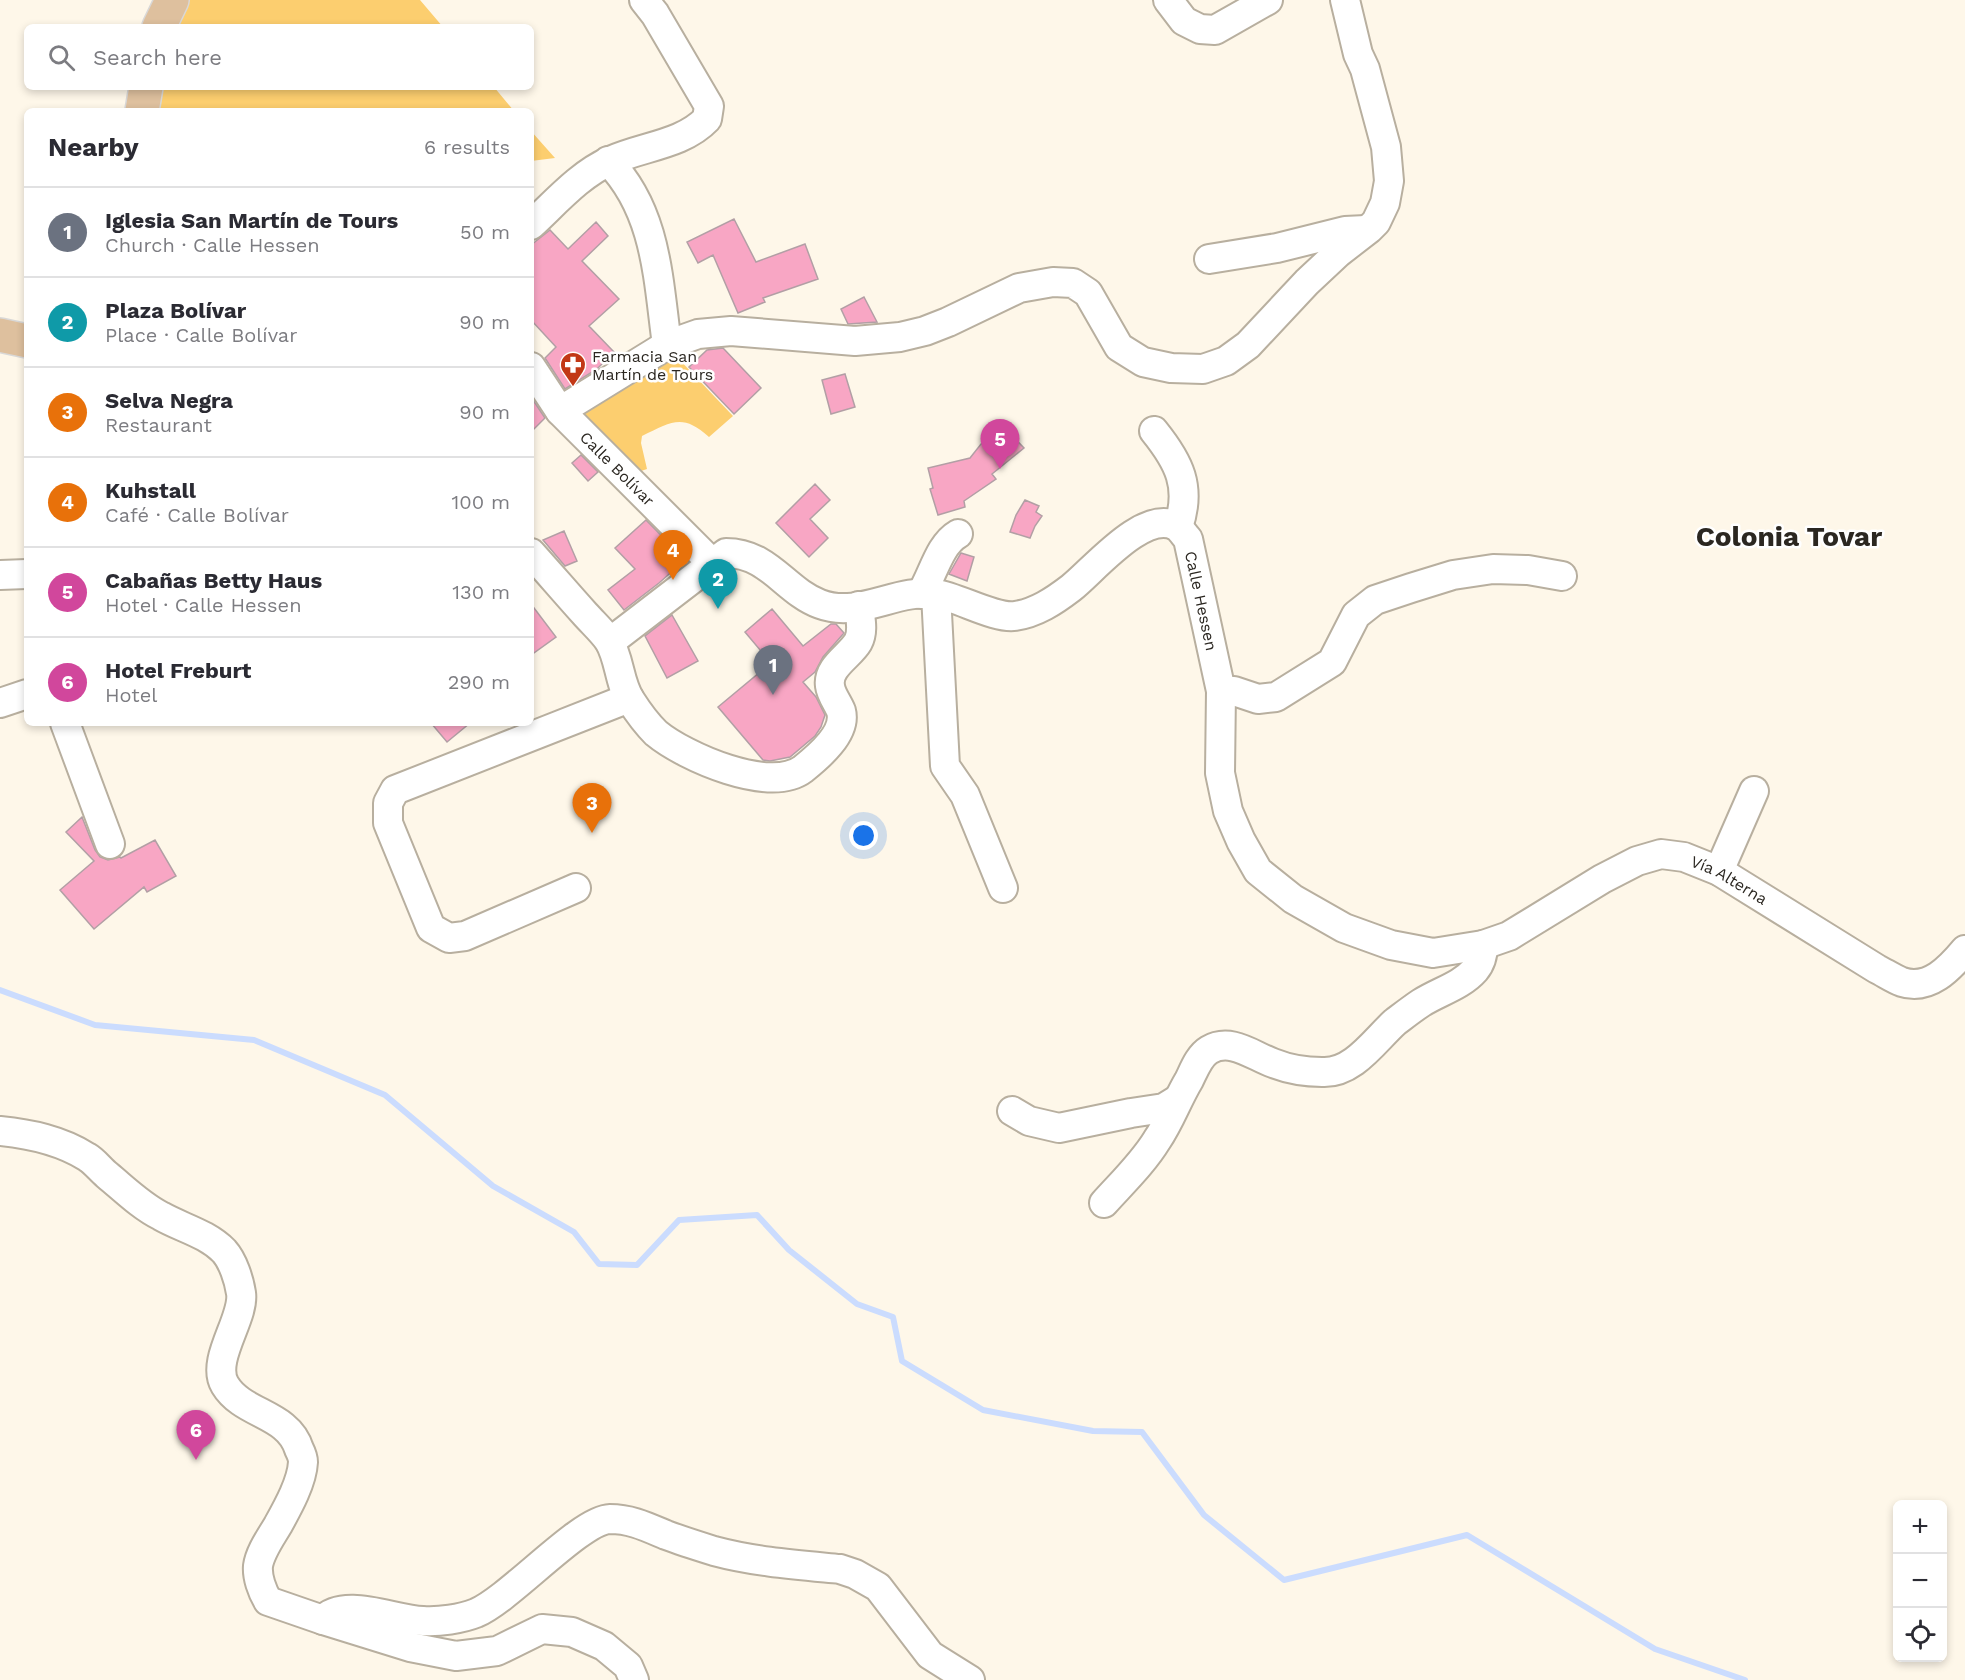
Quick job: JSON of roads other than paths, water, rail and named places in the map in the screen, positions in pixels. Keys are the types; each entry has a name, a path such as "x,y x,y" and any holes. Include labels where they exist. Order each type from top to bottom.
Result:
{"main road":[{"path":"160,24 172,0"},
{"path":"142,108 146,90"},
{"path":"0,336 24,340"}],"street":[{"path":"534,222 590,172 608,161 690,134 709,116 710,111 706,102 644,0"},
{"path":"1168,0 1184,21 1200,29 1215,30 1268,0"},
{"path":"560,411 667,345 690,336 714,331 855,341 900,337 948,322 1019,288 1063,281 1088,293 1119,346 1131,355 1157,366 1203,369 1226,361 1248,345 1308,282 1369,229 1381,213 1388,192 1386,147 1365,69 1358,54 1345,0"},
{"path":"608,161 622,175 644,215 656,260 667,345"},
{"path":"1209,259 1277,248 1345,231 1369,229"},
{"name":"Calle Bolívar","path":"534,373 560,411 712,563"},
{"path":"610,642 726,553 740,553 755,559 819,604 838,608 871,605 893,597 929,594 1012,617 1035,611 1072,587 1105,555 1139,531 1154,525 1169,524 1178,527 1184,511 1184,485 1173,456 1154,431"},
{"name":"Calle Hessen","path":"1178,527 1188,539 1221,691 1220,773 1228,812 1240,842 1258,871 1293,899 1344,928 1391,945 1433,953 1483,945"},
{"path":"958,534 950,539 944,548 929,594 945,766 965,795 1003,888"},
{"path":"534,556 610,642 629,698 656,732 678,748 717,765 755,776 779,778 795,775 834,738 841,723 841,712 829,685 831,676 841,659 859,641 861,632 859,606"},
{"path":"1221,691 1234,691 1258,699 1276,697 1332,662 1356,615 1375,600 1453,575 1493,569 1528,570 1562,576"},
{"path":"0,575 24,574"},
{"path":"0,704 24,695"},
{"path":"576,888 465,936 449,938 431,928 388,823 388,803 395,790 629,698"},
{"path":"66,726 110,844"},
{"path":"1719,871 1754,791"},
{"name":"Vía Alterna","path":"1483,945 1509,936 1602,879 1637,861 1661,854 1684,857 1719,871 1877,969 1904,982 1923,983 1946,971 1965,950"},
{"path":"1104,1203 1156,1143 1167,1126 1177,1100 1205,1053 1221,1046 1239,1048 1273,1064 1325,1073 1349,1064 1421,1003 1462,981 1476,969 1483,955 1483,945"},
{"path":"1012,1111 1029,1121 1059,1128 1164,1108 1177,1100"},
{"path":"0,1131 24,1133 51,1140 87,1157 128,1193 161,1216 193,1229 225,1252 236,1273 242,1296 226,1347 221,1372 225,1385 237,1397 284,1425 296,1439 303,1460 296,1486 258,1566 261,1589 268,1601 410,1647 456,1656 497,1651 542,1629 572,1632 604,1646 628,1666 634,1680"},
{"path":"323,1620 329,1613 347,1609 424,1621 444,1620 477,1612 526,1578 582,1532 606,1519 622,1520 640,1523 687,1543 745,1558 840,1569 855,1574 878,1587 930,1655 970,1680"}],"waterway":[{"path":"0,990 95,1025 254,1040 385,1095 493,1186 574,1232 599,1264 637,1265 679,1220 757,1215 789,1250 857,1304 893,1317 902,1361 983,1410 1093,1431 1142,1432 1204,1515 1284,1580 1467,1535 1655,1649 1745,1680"}],"place":[{"name":"Farmacia San Martín de Tours","path":"573,388"},
{"name":"Cabañas Betty Haus","path":"1000,469"},
{"name":"Kuhstall","path":"673,580"},
{"name":"Plaza Bolívar","path":"718,609"},
{"name":"Iglesia San Martín de Tours","path":"773,695"},
{"name":"Selva Negra","path":"592,833"},
{"name":"Hotel Freburt","path":"196,1460"}],"district":[{"name":"Colonia Tovar","path":"1789,536"}]}
